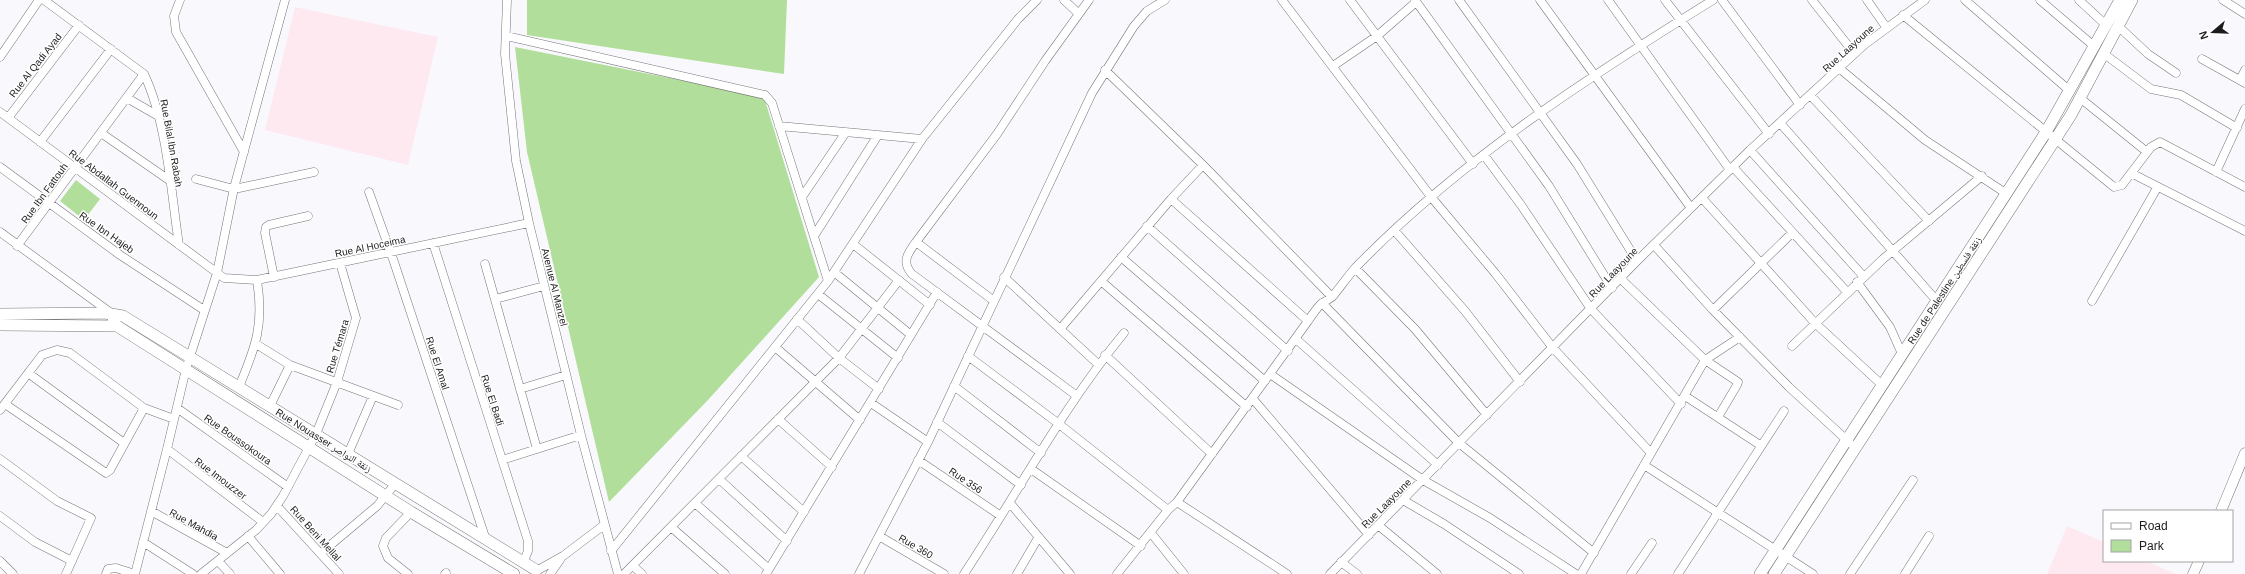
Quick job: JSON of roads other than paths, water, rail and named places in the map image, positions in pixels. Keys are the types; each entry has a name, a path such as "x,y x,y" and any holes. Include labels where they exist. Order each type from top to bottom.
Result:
{"main road":[{"name":"Rue de Palestine زنقة فلسطين","path":"2112,26 2119,0"},
{"name":"Rue de Palestine زنقة فلسطين","path":"1760,574 1775,550 1851,444 2002,223 2050,135 2070,91 2099,50 2112,26 2132,0"},
{"name":"Rue de Palestine زنقة فلسطين","path":"1774,574 1851,444 1882,385 1936,300 2007,194 2050,135 2080,98 2099,50"},
{"name":"Rue Nouasser زنقة النواصر","path":"2,312 111,313 128,319 537,572"},
{"path":"0,325 113,326"},
{"name":"Rue Nouasser زنقة النواصر","path":"113,326 123,329 411,512 514,574"}],"street":[{"path":"0,57 39,0"},
{"name":"Rue Bilal Ibn Rabah","path":"44,0 144,74 156,102 160,117 179,245"},
{"path":"180,0 174,16 176,32 244,152"},
{"path":"106,574 108,569 113,567 135,574 186,369 216,273 234,188 285,0"},
{"name":"Avenue Al Manzel","path":"507,0 506,36 510,110 516,161 544,286 604,525 618,574"},
{"path":"611,551 818,294 853,244 922,139 1018,19 1037,0"},
{"path":"1064,0 1078,13"},
{"path":"1077,396 907,269 907,255 997,134 1078,13 1089,0"},
{"path":"859,574 928,442 1004,277 1092,93 1105,70 1134,26 1148,11 1165,0"},
{"path":"1282,0 1432,198 1496,272 1553,348 1651,453"},
{"path":"1350,0 1473,164"},
{"path":"1459,0 1577,164 1637,261"},
{"path":"1540,0 1596,75 1691,208"},
{"path":"1608,0 1732,169 1848,293"},
{"path":"1665,0 1769,134"},
{"path":"1123,572 1168,510 1176,502 1253,399 1288,351 1308,320 1322,303 1332,297 1354,268 1394,230 1512,132 1596,75 1713,0"},
{"path":"1722,0 1800,105"},
{"path":"1812,0 1854,53"},
{"path":"1867,0 1886,27"},
{"name":"Rue Laayoune","path":"1330,574 1637,261 1750,150 1780,124 1854,53 1886,27 1925,0"},
{"path":"1965,0 2070,91"},
{"path":"2040,0 2099,50 2151,89 2181,95 2237,128"},
{"path":"2079,0 2148,54 2176,73"},
{"path":"2223,0 2245,14"},
{"path":"1333,66 1377,36 1416,1 1512,132 1549,186 1612,288"},
{"path":"1903,16 2114,187 2122,186 2147,152 2155,144 2162,143 2245,187"},
{"name":"Rue Al Qadi Ayad","path":"8,118 79,25"},
{"path":"506,36 766,95 772,103 828,281"},
{"path":"40,142 112,49"},
{"path":"2202,59 2242,81 2245,70"},
{"path":"1839,68 1917,134 2007,194"},
{"path":"1105,70 1203,165 1332,297"},
{"name":"Rue Ibn Fattouh","path":"18,246 144,74"},
{"path":"1810,96 1929,221"},
{"path":"127,98 160,117"},
{"path":"2080,98 2147,152"},
{"path":"2216,172 2245,109"},
{"name":"Rue Abdallah Guennoun","path":"0,112 216,273"},
{"path":"1780,124 1936,300"},
{"path":"779,126 922,139"},
{"path":"802,197 846,132"},
{"path":"101,133 169,180"},
{"path":"814,236 878,135"},
{"path":"1750,150 1861,280 1890,327 1902,354"},
{"path":"1484,155 1521,205 1591,309 1681,404"},
{"path":"1060,328 1147,226 1203,165"},
{"name":"Rue Ibn Hajeb","path":"0,167 120,255 204,310"},
{"path":"196,179 234,188 314,172"},
{"path":"2131,173 2156,188 2244,230"},
{"path":"1792,346 1893,250 1982,176"},
{"path":"2092,301 2156,188"},
{"name":"Rue El Amal","path":"369,192 486,540"},
{"path":"1702,198 1815,323 1882,385"},
{"path":"1171,199 1308,320"},
{"path":"274,277 265,234 266,227 308,216"},
{"name":"Rue Al Hoceima","path":"216,273 224,278 257,280 529,223"},
{"path":"1147,226 1288,351"},
{"path":"1394,230 1466,311 1520,382"},
{"name":"Rue Nouasser زنقة النواصر","path":"0,232 111,313"},
{"path":"1713,310 1792,233"},
{"path":"916,242 994,301"},
{"name":"Rue El Badi","path":"433,243 528,541 528,551 523,563"},
{"path":"853,244 930,305"},
{"path":"1654,245 1713,310 1789,387 1851,444"},
{"path":"1121,257 1268,378 1423,480 1490,518 1576,574"},
{"name":"Rue Témara","path":"202,574 248,536 277,506 316,434 337,382 356,318 340,263"},
{"path":"485,264 537,449"},
{"path":"1354,268 1415,329 1487,415"},
{"path":"834,272 912,335"},
{"path":"1004,277 1099,366"},
{"path":"1621,278 1705,360 1738,382 1738,385 1718,417"},
{"path":"239,387 256,344 260,312 257,280"},
{"path":"624,574 839,358 899,280"},
{"path":"1101,281 1247,407"},
{"path":"495,299 544,286"},
{"path":"695,503 768,571 937,292"},
{"path":"818,294 898,358"},
{"path":"1322,303 1459,443 1594,552"},
{"path":"111,313 113,326"},
{"path":"797,319 839,358 879,389"},
{"path":"965,574 1077,396 1099,366 1105,355 1124,333"},
{"path":"1581,574 1681,404 1705,360 1740,337"},
{"path":"1296,339 1438,465"},
{"path":"256,344 290,364 398,405"},
{"path":"775,347 860,420"},
{"path":"144,408 110,470 106,474 102,473 3,407 42,354 64,351 70,353 144,408 174,419"},
{"path":"1105,355 1212,454"},
{"path":"968,356 1059,424 1168,510"},
{"path":"270,406 290,364"},
{"path":"28,373 124,443"},
{"path":"520,389 566,375"},
{"path":"954,386 1041,453"},
{"path":"348,454 373,396"},
{"path":"1685,396 1760,445"},
{"path":"1253,399 1368,534"},
{"path":"871,403 928,442"},
{"name":"Rue Boussokoura","path":"177,408 288,487"},
{"path":"1678,574 1760,445 1784,411"},
{"path":"778,419 832,467"},
{"path":"937,422 1022,485"},
{"path":"502,460 581,435"},
{"name":"Rue Imouzzer","path":"167,449 263,522"},
{"path":"2221,510 2245,453"},
{"path":"741,456 804,512"},
{"path":"0,459 57,501 91,518 66,574"},
{"name":"Rue 356","path":"918,460 1001,516"},
{"path":"1644,465 1717,514 1813,574"},
{"path":"1031,469 1141,546"},
{"path":"719,479 787,541"},
{"path":"1850,574 1913,480"},
{"path":"321,554 368,515 395,484"},
{"path":"1403,500 1444,524 1519,574"},
{"path":"1176,502 1287,574"},
{"path":"1010,503 1038,538 1070,574"},
{"name":"Rue Beni Mellal","path":"277,506 340,574"},
{"name":"Rue Mahdia","path":"151,511 227,553"},
{"path":"408,574 388,558 383,546 386,538 411,512"},
{"path":"0,516 35,542 72,561"},
{"path":"537,572 562,556 604,525"},
{"path":"1378,525 1437,574"},
{"path":"671,527 725,574"},
{"path":"1151,533 1184,574"},
{"path":"248,536 280,574"},
{"name":"Rue 360","path":"879,536 944,574"},
{"path":"1905,574 1929,536"},
{"path":"1017,574 1038,538"},
{"path":"143,542 193,574"},
{"path":"1631,574 1652,543"},
{"path":"550,574 562,556"},
{"path":"218,561 230,574"},
{"path":"0,562 13,574"},
{"path":"1341,562 1357,574"},
{"path":"2193,574 2199,562"},
{"path":"1177,565 1192,574"},
{"path":"633,566 642,574"}]}
